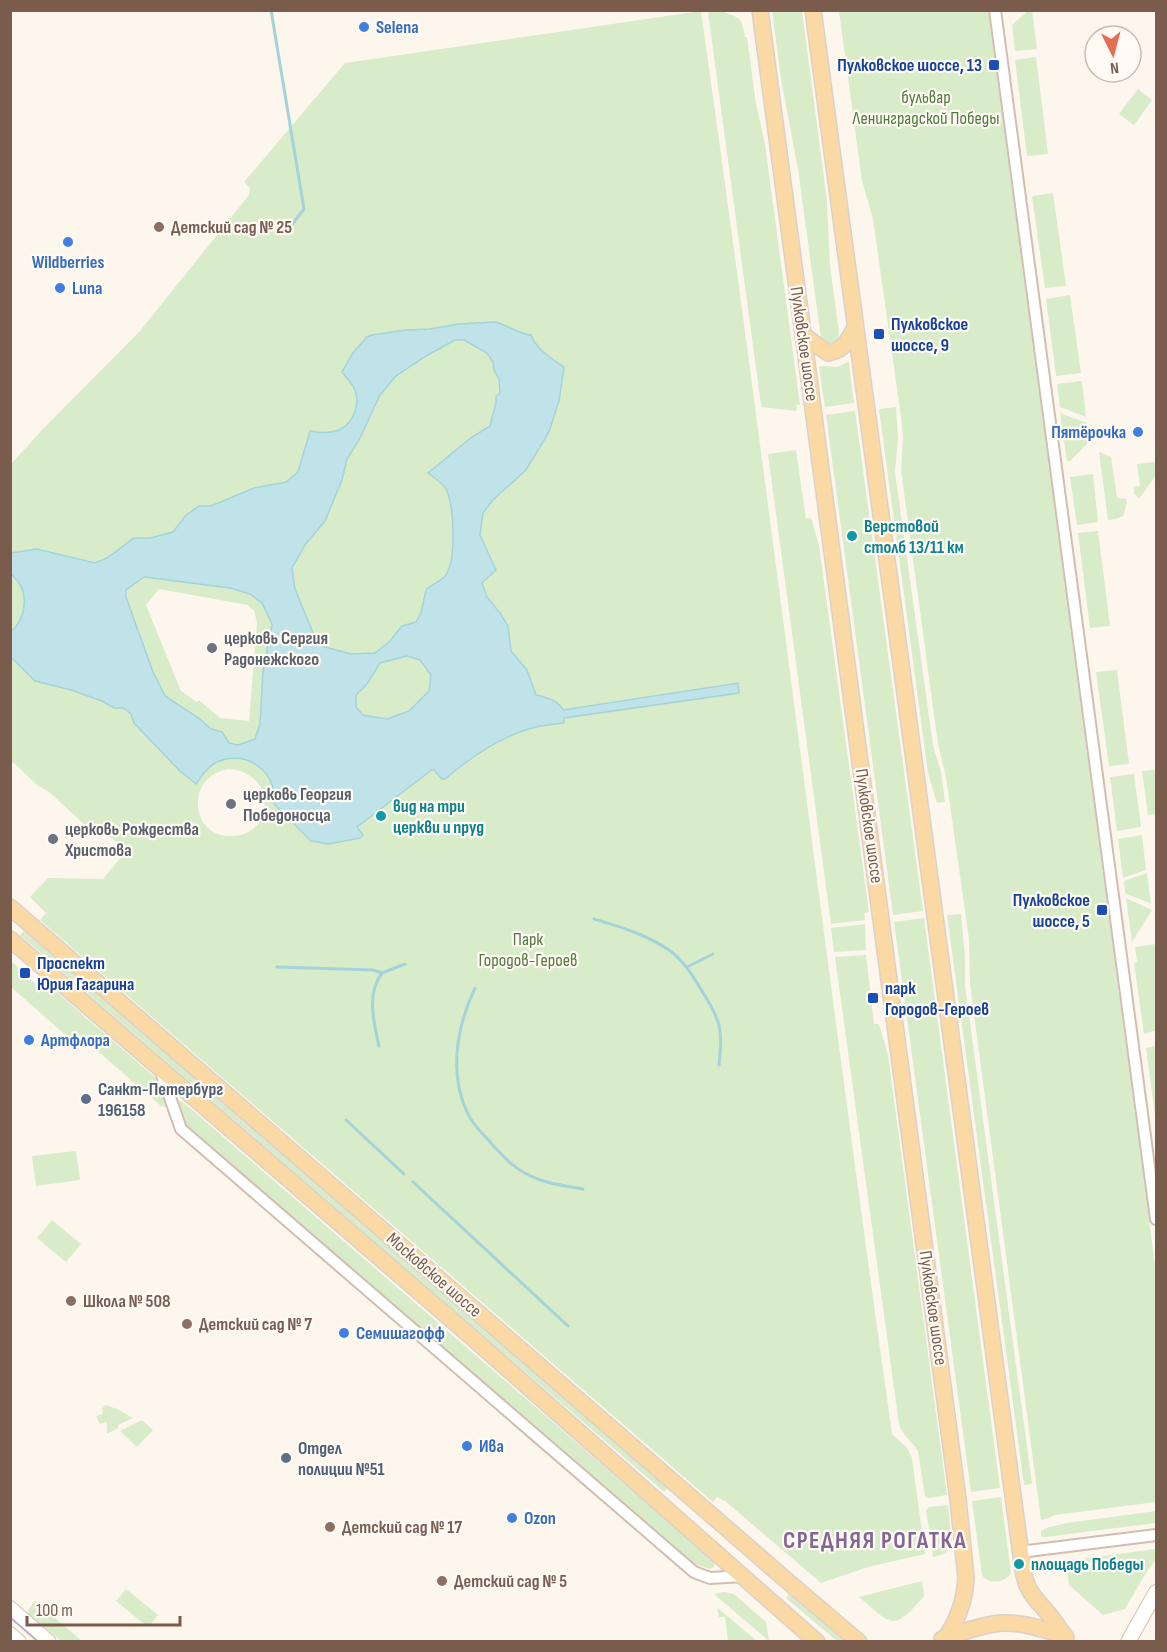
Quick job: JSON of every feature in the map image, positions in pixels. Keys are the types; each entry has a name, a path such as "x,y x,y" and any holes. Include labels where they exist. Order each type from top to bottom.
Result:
{"main road":[{"name":"Пулковское шоссе","path":"760,10 958,1499 966,1588 963,1602 940,1640"},
{"path":"813,10 1020,1552 1027,1587 1067,1638"},
{"path":"803,335 828,353 844,346 855,328"},
{"name":"Московское шоссе","path":"10,907 687,1494 860,1641"},
{"name":"Московское шоссе","path":"10,939 672,1512 817,1641"},
{"path":"672,1512 687,1494"},
{"path":"940,1640 983,1626 1004,1622 1027,1625 1067,1638"}],"street":[{"path":"995,10 1156,1219"},
{"path":"160,1069 181,1129 694,1572 710,1578 744,1576"},
{"path":"1020,1552 1156,1535"},
{"path":"1128,1641 1156,1592"},
{"path":"10,1608 49,1641"},
{"path":"10,1634 19,1641"}],"green space":[{"path":"1029,10 1032,11 1037,49 1015,51 1012,25"},
{"name":"Парк Городов-Героев","path":"701,11 892,1434 908,1449 912,1458 925,1554 868,1567 821,1583 725,1501 717,1497 713,1502 40,920 46,913 30,897 48,878 103,879 126,851 99,827 85,825 13,762 11,765 11,464 140,331 249,195 250,188 244,182 345,63","holes":["159,589 248,605 254,611 257,623 249,721 220,718 199,700 197,702 181,691 146,605","229,769 245,773 256,781 265,803 263,815 257,825 247,833 233,836 219,834 208,828 201,818 198,806 199,794 205,783 214,774"]},
{"path":"722,11 739,19 743,25 745,37 747,37 756,104 765,144 800,405 796,405 797,411 762,407 761,405 708,12"},
{"path":"772,11 802,11 827,201 830,266 839,332 838,340 830,344 821,338 798,169 781,79"},
{"name":"бульвар Ленинградской Победы","path":"839,11 988,11 1156,1273 1156,1502 1055,1515 1041,1520 970,984 969,939 946,777 938,744 901,470 903,437 901,417 873,219 862,181"},
{"path":"1036,57 1048,154 1027,156 1015,60"},
{"path":"1138,89 1152,100 1134,125 1119,114"},
{"path":"1053,193 1066,286 1045,288 1032,196"},
{"path":"1070,295 1081,373 1056,376 1046,299"},
{"path":"848,362 854,403 825,407 819,367 837,367"},
{"path":"1082,381 1086,417 1060,407 1057,384"},
{"path":"896,407 898,438 895,472 933,745 941,772 945,802 937,803 928,773 879,409"},
{"path":"855,411 923,911 893,915 826,415"},
{"path":"1060,413 1087,423 1089,442 1070,461 1067,461"},
{"path":"796,450 806,519 811,518 819,545 869,912 864,913 865,920 831,924 768,454"},
{"path":"1099,452 1111,457 1117,498 1126,499 1123,516 1116,519 1108,520"},
{"path":"1156,462 1156,475 1139,499 1134,493 1134,487 1140,486 1137,464"},
{"path":"1093,474 1098,522 1077,525 1070,477"},
{"path":"1098,531 1110,626 1090,628 1078,533"},
{"path":"1117,670 1129,764 1109,766 1096,672"},
{"path":"1154,770 1156,774 1156,814 1148,815 1142,771"},
{"path":"1134,774 1141,827 1117,831 1110,777"},
{"path":"1142,835 1146,870 1123,878 1118,839"},
{"path":"1147,873 1151,904 1125,893 1124,881"},
{"path":"1126,898 1152,910 1132,942"},
{"path":"961,914 965,985 1032,1484 1024,1485 947,915"},
{"path":"924,918 1000,1488 971,1492 894,922"},
{"path":"865,924 866,950 834,952 831,928"},
{"path":"24,931 668,1488 664,1492 20,935"},
{"path":"1156,944 1156,1030 1144,1034 1134,963 1137,962 1135,947"},
{"path":"866,955 874,1024 879,1024 888,1055 947,1495 928,1498 925,1496 918,1451 899,1424 835,957"},
{"path":"11,961 35,983 40,978 157,1079 168,1103 165,1107 93,1047 77,1045 11,987"},
{"path":"1156,1046 1156,1116 1155,1116 1146,1048"},
{"path":"180,1101 689,1542 715,1562 714,1567 710,1569 689,1562 188,1130 178,1104"},
{"path":"76,1151 80,1180 36,1186 32,1156"},
{"path":"52,1220 81,1244 66,1262 37,1238"},
{"path":"105,1405 133,1418 118,1425 118,1428 107,1434 107,1422 100,1424 96,1416 103,1414 102,1409"},
{"path":"142,1420 153,1430 137,1447 120,1431"},
{"path":"1001,1497 1011,1573 1005,1579 996,1582 982,1575 972,1501"},
{"path":"948,1505 951,1545 945,1552 933,1557 926,1510 929,1507"},
{"path":"1156,1511 1156,1523 1041,1537 1041,1531 1049,1527"},
{"path":"1156,1549 1156,1559 1125,1609 1103,1615 1069,1585 1066,1561"},
{"path":"922,1581 924,1596 899,1620 886,1619 859,1597"},
{"path":"126,1589 158,1615 148,1627 116,1601"},
{"path":"724,1592 734,1594 766,1622 769,1641 714,1594"},
{"path":"789,1594 844,1641 837,1641 786,1598"},
{"path":"35,1601 82,1641 61,1641 28,1613"},
{"path":"717,1608 757,1641 728,1641 725,1617 719,1617"}],"water":[{"path":"495,322 531,335 540,349 564,367 559,401 549,432 526,470 493,500 483,513 480,535 496,570 482,583 487,597 508,626 511,651 527,670 536,695 548,698 563,710 738,683 739,693 564,718 564,723 539,726 511,735 487,748 445,779 442,779 433,769 357,827 363,835 360,838 329,844 311,841 274,804 271,781 257,765 237,758 226,759 209,767 196,784 179,770 134,723 131,714 123,708 114,708 102,701 71,690 35,681 11,657 11,632 22,615 24,596 18,582 10,572 11,553 37,549 95,563 107,558 134,538 150,538 173,532 186,515 199,506 211,506 254,488 286,482 298,472 310,431 324,433 339,430 352,418 357,400 356,394 342,372 353,353 367,337 458,324","holes":["455,340 464,340 487,353 499,379 500,393 496,396 490,426 472,437 428,473 440,482 449,497 453,533 449,569 443,578 426,590 421,613 416,622 402,626 390,641 375,653 351,654 318,645 295,589 292,568 305,545 325,521 342,480 347,459 359,440 380,395 396,376","144,577 230,588 250,594 262,603 272,624 263,671 260,724 255,739 238,745 229,743 222,732 211,729 165,696 153,672 126,597 126,590","407,656 420,660 431,675 429,691 409,711 387,719 363,715 356,707 356,695 367,684 380,663"]}],"waterway":[{"path":"271,10 304,209 291,226"},
{"path":"594,919 646,937 674,954 690,971 717,1018 721,1042 719,1065"},
{"path":"687,967 713,954"},
{"path":"379,1046 373,1009 374,990 382,973 405,964"},
{"path":"277,967 373,970 382,973"},
{"path":"475,988 464,1018 457,1050 458,1083 470,1118 501,1154 524,1173 549,1183 583,1189"},
{"path":"346,1120 404,1174"},
{"path":"413,1182 568,1326"}],"tram line":[{"path":"10,1617 39,1642"}],"place":[{"name":"Selena","path":"364,27"},
{"name":"Пулковское шоссе, 13","path":"994,65"},
{"name":"Детский сад № 25","path":"159,227"},
{"name":"Wildberries","path":"68,242"},
{"name":"Luna","path":"60,288"},
{"name":"Пулковское шоссе, 9","path":"879,334"},
{"name":"Пятёрочка","path":"1138,432"},
{"name":"Верстовой столб 13/11 км","path":"852,536"},
{"name":"церковь Сергия Радонежского","path":"212,648"},
{"name":"церковь Георгия Победоносца","path":"231,804"},
{"name":"вид на три церкви и пруд","path":"381,816"},
{"name":"церковь Рождества Христова","path":"53,839"},
{"name":"Пулковское шоссе, 5","path":"1102,910"},
{"name":"Проспект Юрия Гагарина","path":"25,973"},
{"name":"парк Городов-Героев","path":"873,998"},
{"name":"Артфлора","path":"29,1040"},
{"name":"Санкт-Петербург 196158","path":"86,1099"},
{"name":"Школа № 508","path":"71,1301"},
{"name":"Детский сад № 7","path":"187,1324"},
{"name":"Семишагофф","path":"344,1333"},
{"name":"Ива","path":"467,1446"},
{"name":"Отдел полиции №51","path":"286,1458"},
{"name":"Ozon","path":"512,1518"},
{"name":"Детский сад № 17","path":"330,1527"},
{"name":"площадь Победы","path":"1019,1564"},
{"name":"Детский сад № 5","path":"442,1581"}],"district":[{"name":"СРЕДНЯЯ РОГАТКА","path":"875,1540"}]}
